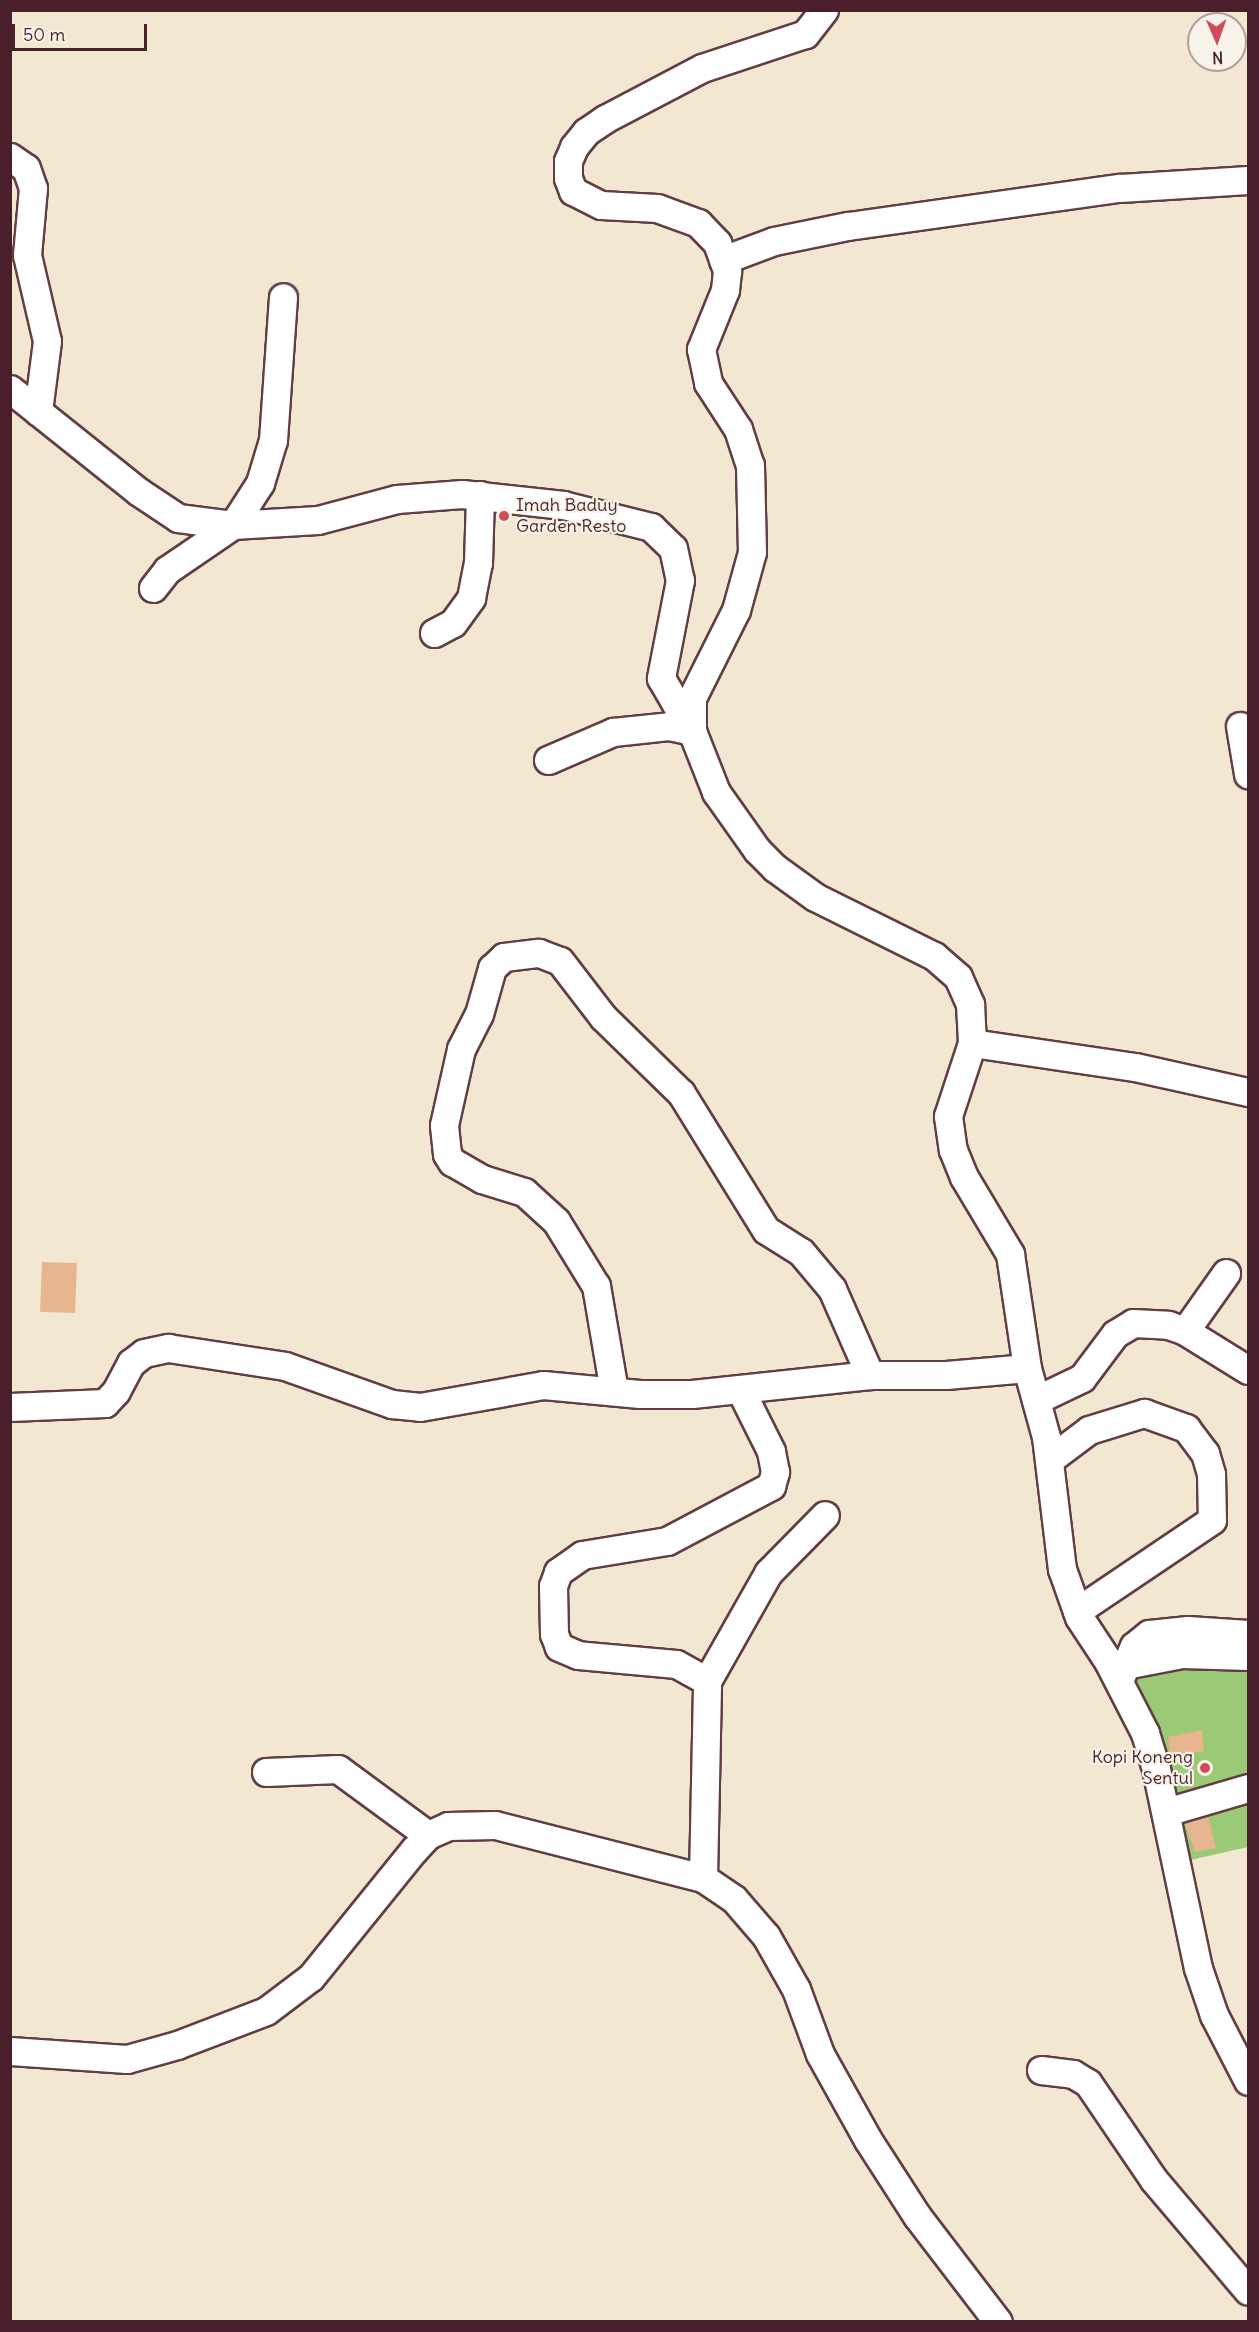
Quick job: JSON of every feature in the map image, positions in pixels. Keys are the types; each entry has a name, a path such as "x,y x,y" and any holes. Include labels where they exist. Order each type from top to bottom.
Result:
{"street":[{"path":"690,722 702,673 746,586 752,552 750,465 738,429 708,383 701,349 728,281 723,261 709,231 683,216 657,208 601,205 586,200 570,186 568,161 586,132 615,113 702,68 805,34 824,10"},
{"path":"10,157 26,168 33,188 27,255 47,341 38,411"},
{"path":"723,261 810,233 919,216 1120,188 1248,180"},
{"path":"153,588 167,570 233,525 260,483 270,455 284,297"},
{"path":"10,389 169,514 233,525 318,520 397,499 480,495 540,501 625,518 664,535 673,548 680,580 661,678 690,722 716,792 757,850 775,868 815,897 951,968 970,1004 972,1043 950,1101 949,1131 964,1177 1011,1254 1027,1368 1048,1460 1062,1569 1077,1611 1122,1673 1145,1733 1166,1812 1198,1968 1214,2015 1248,2080"},
{"path":"434,633 453,623 471,598 478,563 480,495"},
{"path":"548,760 613,732 690,722"},
{"path":"1240,726 1248,774"},
{"path":"614,1391 596,1286 556,1221 525,1192 482,1179 452,1162 447,1154 444,1125 460,1049 479,1014 492,968 504,957 539,953 560,961 603,1017 681,1093 766,1230 801,1252 832,1289 870,1375"},
{"path":"972,1043 1135,1067 1248,1092"},
{"path":"1185,1331 1226,1273"},
{"path":"1036,1400 1082,1378 1124,1326 1153,1323 1185,1331 1248,1370"},
{"path":"10,1407 105,1403 116,1391 131,1363 144,1353 168,1348 285,1366 392,1404 445,1405 543,1385 692,1394 870,1375 946,1375 1027,1368"},
{"path":"707,1681 676,1664 567,1652 559,1647 554,1634 553,1586 558,1572 582,1555 667,1541 771,1486 776,1472 771,1451 740,1389"},
{"path":"1048,1460 1089,1430 1144,1413 1186,1428 1205,1454 1211,1474 1212,1520 1077,1611"},
{"path":"704,1878 707,1681 768,1573 825,1515"},
{"path":"1122,1673 1141,1638 1160,1631 1248,1634"},
{"path":"1122,1673 1182,1654 1248,1656"},
{"path":"266,1772 338,1769 428,1835"},
{"path":"1166,1812 1248,1788"},
{"path":"10,2051 127,2059 177,2045 266,2011 311,1977 428,1835 448,1826 468,1823 495,1826 704,1878 734,1899 766,1936 796,1989 820,2054 868,2140 918,2216 998,2322"},
{"path":"1041,2070 1073,2074 1088,2083 1154,2180 1248,2291"}],"green space":[{"path":"1248,1650 1248,1847 1186,1861 1132,1669"}],"building":[{"path":"42,1262 77,1263 75,1313 40,1312"},
{"path":"1202,1730 1204,1751 1171,1756 1168,1737"},
{"path":"1208,1816 1216,1848 1195,1852 1185,1823"}],"place":[{"name":"Imah Baduy Garden Resto","path":"504,516"},
{"name":"Kopi Koneng Sentul","path":"1205,1768"}]}
